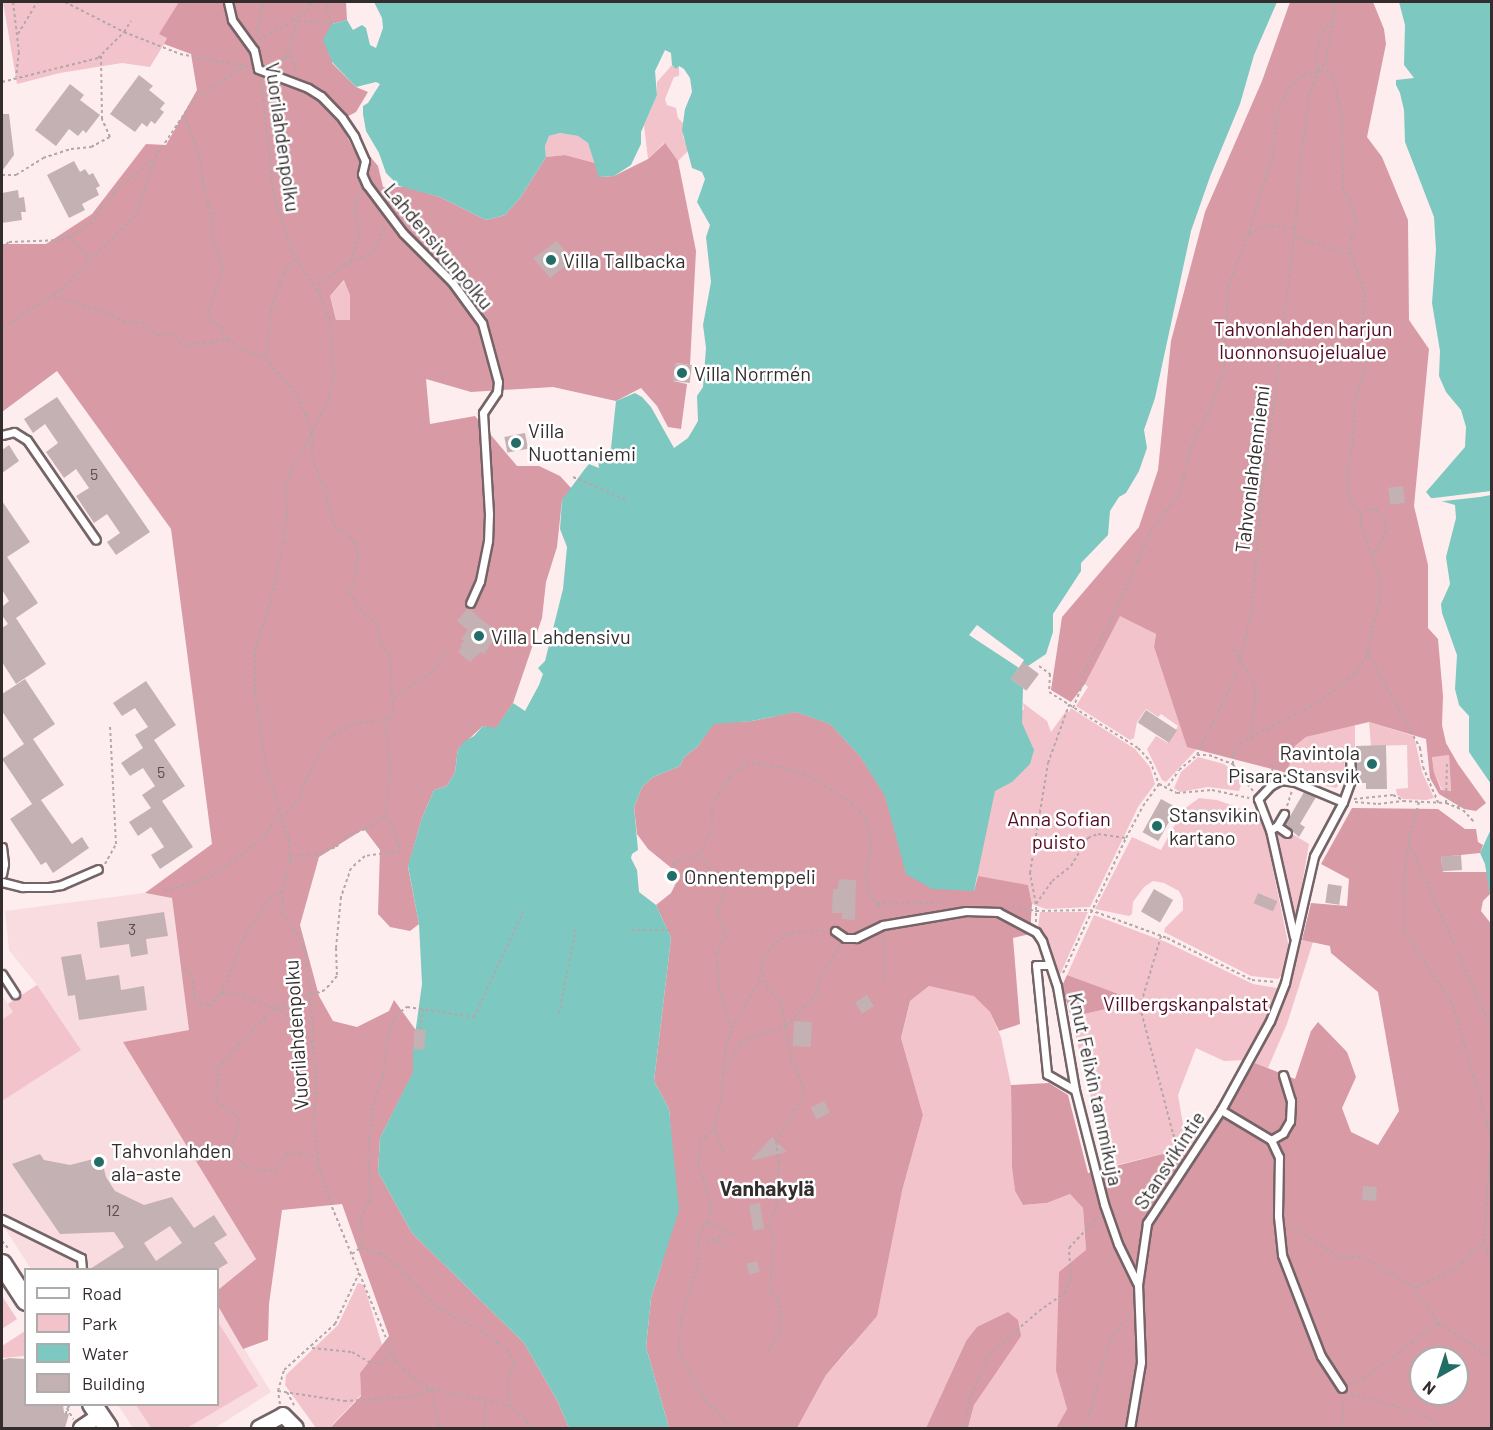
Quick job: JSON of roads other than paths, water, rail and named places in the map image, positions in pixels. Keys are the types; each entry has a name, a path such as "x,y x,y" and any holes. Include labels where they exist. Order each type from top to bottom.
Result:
{"street":[{"path":"2,1264 24,1298"},
{"path":"259,1428 283,1415 296,1428"},
{"path":"81,1428 100,1416"}],"lane":[{"name":"Lahdensivunpolku","path":"228,2 232,20 254,50 258,69 321,96 348,127 365,162 363,174 365,179 392,219 452,282 482,323 498,382 497,392 483,413 489,514 488,541 480,580 470,603"},
{"path":"2,435 14,432 27,440 96,540"},
{"name":"Stansvikintie","path":"1130,1428 1141,1362 1138,1285 1147,1223 1251,1060 1285,983 1314,856 1343,802 1351,780 1350,756"},
{"path":"1295,941 1274,828 1258,799 1270,786 1281,780 1295,782 1343,802"},
{"path":"1274,828 1284,814"},
{"path":"1274,828 1287,833"},
{"path":"2,847 4,864 2,874"},
{"path":"2,882 22,887 61,885 98,869"},
{"name":"Knut Felixin tammikuja","path":"835,931 845,938 856,938 884,925 966,911 998,912 1036,932 1042,941 1057,986 1075,1090 1106,1208 1118,1244 1138,1285"},
{"path":"1049,964 1036,965 1047,1074 1075,1090"},
{"path":"2,975 15,994"},
{"path":"1271,1140 1282,1133 1290,1121 1291,1101 1283,1075"},
{"path":"1221,1110 1271,1140 1280,1165 1278,1216 1282,1255 1321,1356 1342,1388"},
{"path":"2,1219 81,1258 82,1268"}],"water":[{"path":"374,2 1277,2 1254,55 1240,104 1211,174 1191,231 1155,398 1144,430 1147,448 1139,471 1126,493 1119,497 1110,511 1108,535 1081,563 1081,571 1053,614 1053,632 1046,654 1028,666 1022,663 1011,679 1023,688 1022,723 1034,750 1030,764 1012,782 995,791 974,891 932,889 906,874 885,796 860,756 830,724 796,712 752,721 714,724 697,747 684,757 680,766 653,777 642,787 634,807 638,850 632,854 631,858 637,870 639,892 656,905 671,938 654,1081 669,1109 679,1210 651,1298 646,1347 669,1428 569,1428 557,1400 524,1343 412,1233 378,1172 380,1138 413,1072 413,1049 422,984 419,924 408,866 422,818 434,790 447,786 455,772 458,749 465,741 474,736 483,726 496,728 513,703 525,711 539,685 543,674 538,668 545,661 563,589 567,547 560,529 562,500 589,464 599,468 598,460 611,448 616,401 635,393 642,397 651,407 674,448 688,438 698,421 697,396 703,387 706,348 703,325 711,282 706,237 710,225 697,202 705,179 702,172 692,168 682,130 685,109 692,92 690,78 684,69 679,66 676,69 672,65 671,53 665,50 655,71 657,95 641,132 641,144 631,165 614,176 599,177 588,143 578,136 560,133 549,136 545,146 546,157 520,198 505,215 486,220 440,197 399,186 386,173 379,153 366,131 363,114 363,106 368,103 380,84 376,82 356,87 332,62 323,40 332,24 347,20 353,30 362,25 366,28 370,45 376,48 383,28 382,18"},
{"path":"1399,2 1491,2 1491,784 1469,752 1469,716 1459,705 1455,689 1457,655 1442,613 1441,604 1450,584 1446,557 1456,518 1455,505 1431,498 1426,492 1465,447 1466,427 1461,410 1446,392 1439,376 1440,351 1432,303 1436,250 1434,217 1405,142 1404,110 1396,80 1414,78 1404,65 1405,25"},
{"path":"1491,829 1491,902 1485,864 1480,853"}],"place":[{"name":"Villa Tallbacka","path":"551,260"},
{"name":"Villa Norrmén","path":"682,373"},
{"name":"Villa Nuottaniemi","path":"516,443"},
{"name":"Villa Lahdensivu","path":"479,636"},
{"name":"Ravintola Pisara Stansvik","path":"1372,764"},
{"name":"Stansvikin kartano","path":"1157,826"},
{"name":"Onnentemppeli","path":"672,876"},
{"name":"Tahvonlahden ala-aste","path":"99,1162"}],"district":[{"name":"Vanhakylä","path":"767,1188"}],"park label":[{"name":"Tahvonlahden harjun luonnonsuojelualue","path":"1303,340"},
{"name":"Anna Sofian puisto","path":"1059,830"},
{"name":"Villbergskanpalstat","path":"1186,1003"}]}
